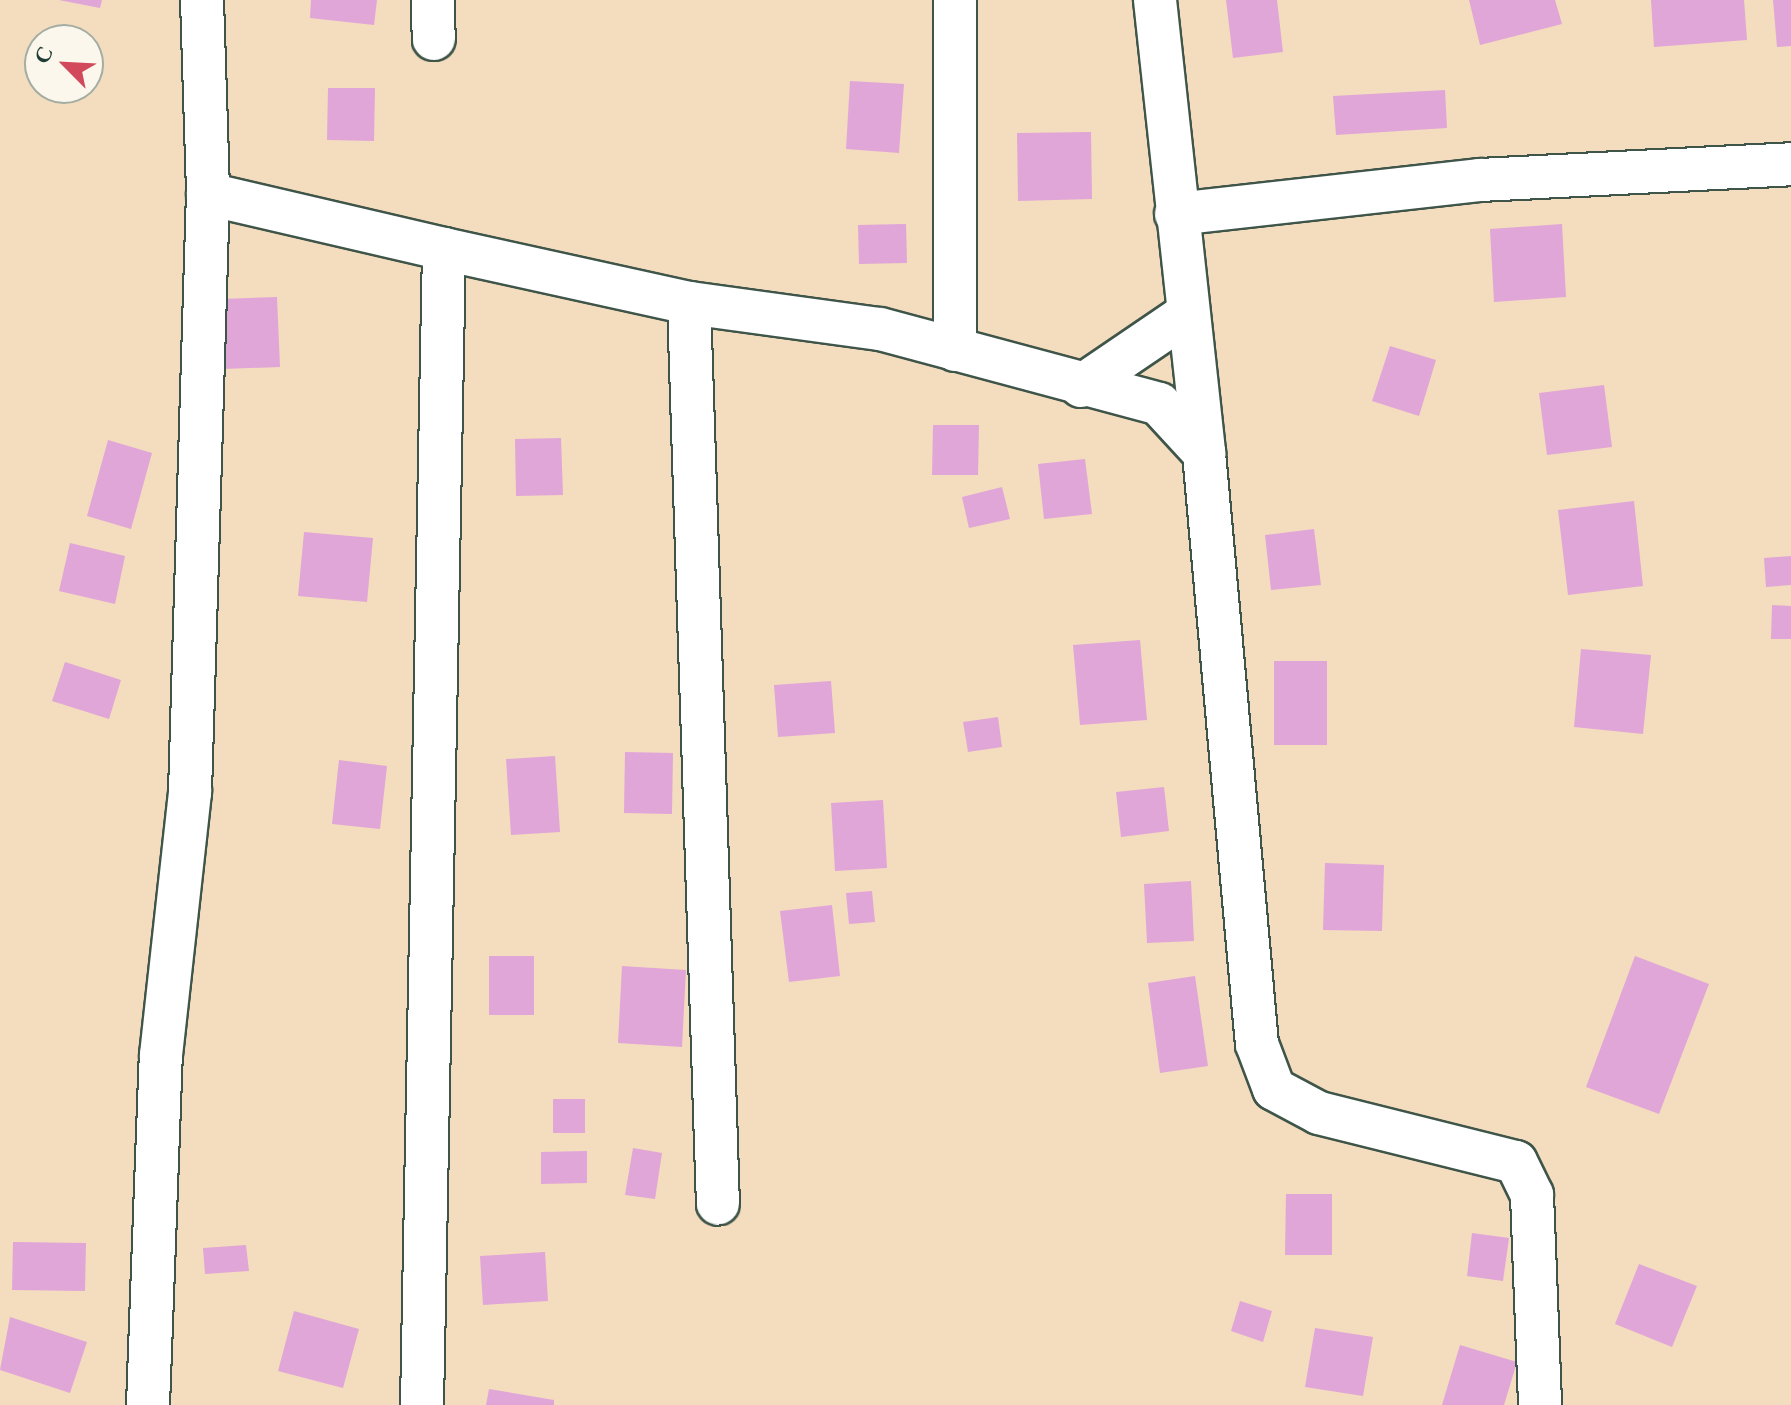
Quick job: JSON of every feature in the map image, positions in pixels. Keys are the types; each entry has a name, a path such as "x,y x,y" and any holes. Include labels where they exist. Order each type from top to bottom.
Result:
{"street":[{"path":"148,1405 161,1055 190,792 208,194 202,0"},
{"path":"955,0 955,350"},
{"path":"1155,0 1204,453 1257,1044 1274,1089 1319,1113 1516,1162 1532,1195 1540,1405"},
{"path":"1176,214 1480,180 1791,164"},
{"path":"208,194 689,303 880,329 1081,386 1159,404 1204,453"},
{"path":"422,1405 444,249"},
{"path":"689,303 718,1204"},
{"path":"1081,386 1187,314"}],"building":[{"path":"59,0 102,0 100,8"},
{"path":"311,0 377,0 374,25 310,18"},
{"path":"1226,0 1277,0 1283,52 1233,58"},
{"path":"1469,0 1555,0 1562,24 1480,45"},
{"path":"1651,0 1744,0 1747,40 1654,47"},
{"path":"1773,0 1791,0 1791,46 1777,47"},
{"path":"850,81 904,84 899,153 846,149"},
{"path":"328,88 375,88 374,141 327,140"},
{"path":"1445,90 1447,128 1336,135 1333,96"},
{"path":"1091,132 1092,199 1018,201 1017,133"},
{"path":"906,224 907,263 859,264 858,225"},
{"path":"1562,224 1566,297 1494,302 1490,229"},
{"path":"277,297 280,367 223,369 221,299"},
{"path":"1390,346 1436,360 1419,416 1372,401"},
{"path":"1604,385 1612,447 1547,455 1539,393"},
{"path":"933,425 979,425 978,475 932,475"},
{"path":"561,438 563,495 516,496 515,439"},
{"path":"108,440 152,453 131,529 87,516"},
{"path":"1085,459 1092,514 1044,519 1038,464"},
{"path":"1002,487 1010,519 969,528 962,497"},
{"path":"1634,501 1643,586 1568,595 1558,510"},
{"path":"1314,529 1321,585 1271,590 1265,535"},
{"path":"304,532 373,538 367,602 298,596"},
{"path":"70,543 125,556 115,604 59,591"},
{"path":"1791,556 1791,585 1766,587 1764,558"},
{"path":"1772,605 1791,606 1791,639 1771,639"},
{"path":"1140,640 1147,720 1080,725 1073,645"},
{"path":"1581,649 1651,655 1643,734 1574,727"},
{"path":"1274,661 1327,661 1327,745 1274,745"},
{"path":"65,662 121,680 109,719 52,701"},
{"path":"831,681 835,733 778,737 774,685"},
{"path":"998,717 1002,747 968,752 963,722"},
{"path":"625,752 673,753 672,814 624,813"},
{"path":"555,756 560,832 511,835 506,759"},
{"path":"339,760 387,766 380,829 332,824"},
{"path":"1164,787 1169,831 1121,837 1116,792"},
{"path":"883,800 887,868 835,871 831,803"},
{"path":"1325,863 1384,865 1382,931 1323,930"},
{"path":"1191,881 1194,941 1147,943 1144,884"},
{"path":"872,891 875,922 849,924 846,893"},
{"path":"832,905 840,976 789,982 780,911"},
{"path":"489,956 534,956 534,1015 489,1015"},
{"path":"1635,956 1709,984 1659,1114 1586,1087"},
{"path":"622,966 686,970 682,1047 618,1043"},
{"path":"1195,976 1208,1066 1160,1073 1148,983"},
{"path":"553,1099 585,1099 585,1133 553,1133"},
{"path":"633,1148 662,1153 655,1199 625,1195"},
{"path":"587,1151 587,1183 541,1184 541,1152"},
{"path":"1286,1194 1332,1194 1332,1255 1285,1255"},
{"path":"1472,1233 1509,1238 1503,1281 1467,1276"},
{"path":"13,1242 86,1243 85,1291 12,1290"},
{"path":"246,1245 249,1271 205,1274 203,1248"},
{"path":"545,1252 548,1301 483,1305 480,1256"},
{"path":"1639,1264 1697,1286 1672,1347 1615,1324"},
{"path":"1240,1301 1272,1311 1263,1342 1231,1331"},
{"path":"294,1311 359,1329 343,1388 278,1371"},
{"path":"10,1317 87,1342 70,1393 0,1370"},
{"path":"1315,1328 1373,1337 1363,1396 1305,1387"},
{"path":"1460,1345 1517,1362 1504,1405 1442,1405"},
{"path":"489,1389 554,1400 554,1405 486,1405"}]}
